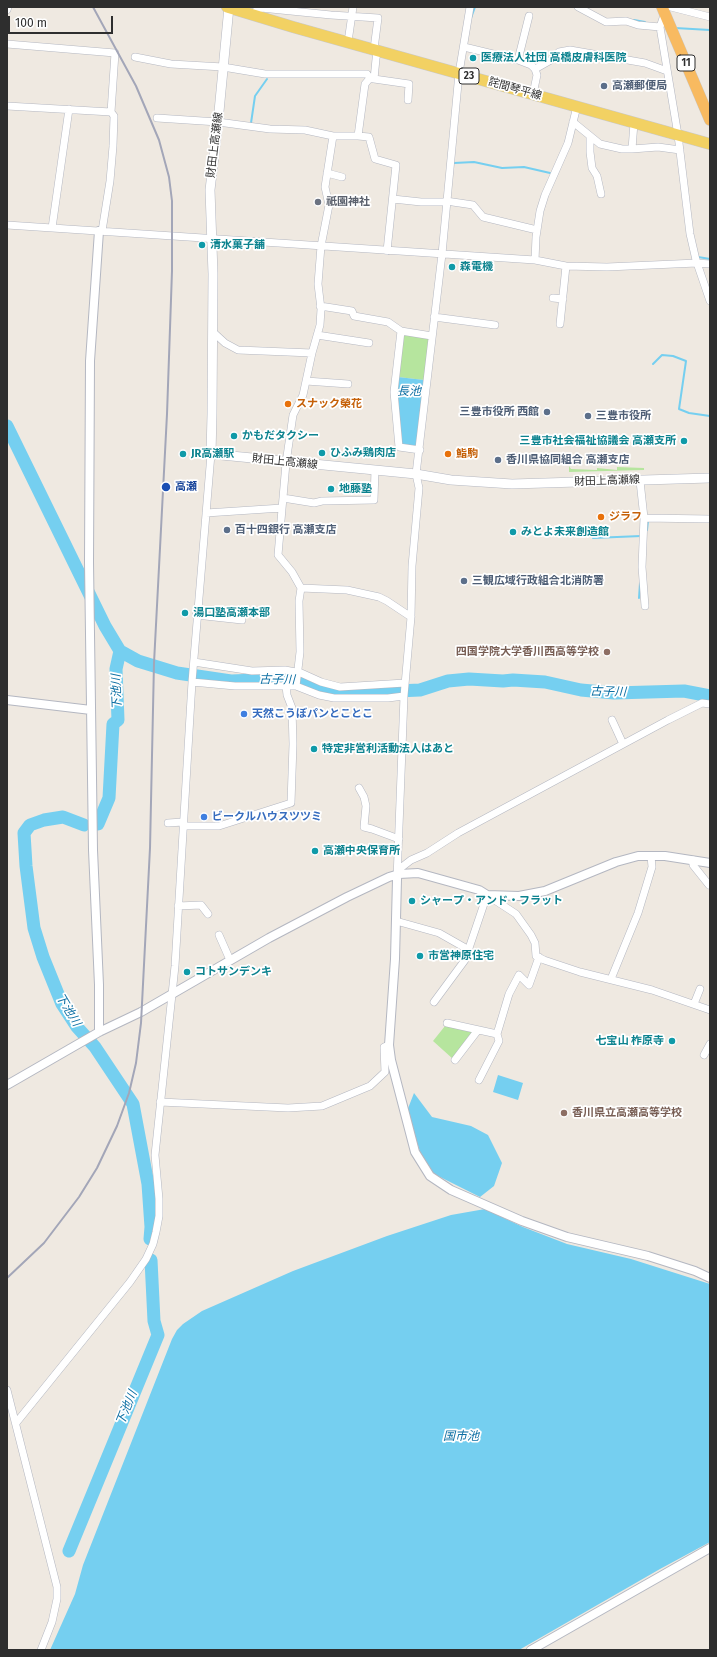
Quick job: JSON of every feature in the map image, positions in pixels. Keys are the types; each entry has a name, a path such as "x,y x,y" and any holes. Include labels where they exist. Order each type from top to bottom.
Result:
{"highway":[{"name":"11","path":"666,9 710,120"}],"main road":[{"name":"詫間琴平線","path":"228,7 710,144"},
{"name":"財田上高瀬線","path":"228,7 218,122 210,190 213,332 211,454 416,474 450,480 512,484 710,478"}],"street":[{"path":"348,42 352,7"},
{"path":"470,7 459,73 442,254 416,474 419,488 412,566 404,696 396,921 389,1045 415,1152 430,1176 437,1182 451,1190 522,1221 567,1237 648,1256 695,1271 710,1278"},
{"path":"578,7 606,22 626,21 638,25 660,27"},
{"path":"251,14 261,8 378,18 372,78 365,84 358,136"},
{"path":"710,17 666,9 660,27 678,135 690,234 697,263 710,301"},
{"path":"518,60 529,16"},
{"path":"7,44 115,53 111,112 114,116 113,146 110,181 100,231 90,361 89,562 93,850 99,985 99,1032"},
{"path":"464,46 518,60 531,65 535,69 536,75 532,94"},
{"path":"535,69 551,60 559,52 570,50 645,62 667,71"},
{"path":"135,57 171,64 223,67 265,74 367,74 372,78 409,84 408,100"},
{"path":"170,72 171,64"},
{"path":"7,106 111,112"},
{"path":"535,260 540,211 545,195 568,143 577,106"},
{"path":"52,228 69,109"},
{"path":"157,118 218,122 270,129 305,130 333,136 369,137 375,159 396,165 394,199 387,251"},
{"path":"573,122 600,144 622,149 658,147 680,150"},
{"path":"632,149 634,123"},
{"path":"296,684 300,652 299,600 302,588 292,572 278,555 293,415 303,395 320,325 318,284 321,246 329,205 325,187 333,136"},
{"path":"590,137 592,168 597,176 601,194"},
{"path":"327,173 342,177"},
{"path":"394,199 421,202 446,201 473,205 483,217 537,230"},
{"path":"7,224 535,260 566,266 607,267 697,263 710,264"},
{"path":"560,324 566,266"},
{"path":"553,298 563,299"},
{"path":"320,306 352,311 354,316 388,322 401,331 432,336"},
{"path":"434,317 495,325"},
{"path":"401,331 394,392 399,447 420,450"},
{"path":"213,332 225,343 238,350 312,353"},
{"path":"317,335 369,343"},
{"path":"306,381 348,384"},
{"path":"16,1423 130,1282 146,1259 154,1244 159,1216 160,1199 155,1155 175,966 196,616 211,454"},
{"path":"283,498 314,503 322,501 374,500 375,470"},
{"path":"640,481 644,518 642,567 645,606"},
{"path":"206,513 282,508"},
{"path":"644,518 710,519"},
{"path":"302,588 347,590 379,597 410,617"},
{"path":"196,616 242,620"},
{"path":"194,662 252,671 285,670 297,672 321,682 340,687 405,682"},
{"path":"192,682 235,686 286,686 296,684 319,695 334,698 388,698 404,696"},
{"path":"168,823 219,826 291,803 293,744 292,708 286,695 286,686"},
{"path":"7,700 91,710"},
{"path":"397,875 411,860 427,853 458,833 702,703 710,704"},
{"path":"612,720 623,744"},
{"path":"359,788 364,797 366,806 364,827 399,839"},
{"path":"487,895 519,896 539,892 558,886 616,862 638,856 665,856 710,863"},
{"path":"611,979 638,913 652,867 651,856"},
{"path":"693,860 693,865 709,885"},
{"path":"7,1085 99,1032 141,1012 230,960 347,897 379,881 397,875 418,873 479,890 516,914 535,943 536,956 544,960 580,972 652,990 710,1010"},
{"path":"434,1002 465,960 487,895"},
{"path":"178,906 201,905 208,914"},
{"path":"396,921 439,933 469,950"},
{"path":"218,935 230,960"},
{"path":"479,1080 499,1041 497,1034 509,994 519,975 529,985 539,957"},
{"path":"694,1004 700,989"},
{"path":"447,1023 497,1034"},
{"path":"455,1060 478,1030"},
{"path":"704,1055 710,1044"},
{"path":"160,1102 288,1108 322,1106 370,1086 385,1072 384,1047 389,1045"},
{"path":"7,1390 57,1587 52,1622 42,1650"},
{"path":"531,1650 710,1548"}],"green space":[{"path":"402,334 429,338 424,380 398,377"},
{"path":"569,466 571,469 597,470 597,468 617,470 617,467 644,468 644,470 569,472"},
{"path":"445,1026 474,1032 453,1059 433,1041"}],"water":[{"name":"長池","path":"398,377 424,380 416,447 400,445 397,414"},
{"path":"498,1075 523,1083 518,1100 493,1092"},
{"path":"414,1093 432,1117 471,1126 488,1135 502,1163 494,1186 480,1197 434,1174 421,1155 407,1111"},
{"name":"国市池","path":"485,1209 523,1227 567,1244 631,1259 710,1284 710,1542 519,1650 50,1650 75,1594 83,1565 172,1339 177,1330 202,1311 293,1271 387,1236 451,1215"}],"waterway":[{"path":"471,18 475,7"},
{"path":"634,20 645,22"},
{"path":"675,28 710,30"},
{"path":"251,123 255,96 267,79"},
{"path":"454,163 474,162 502,168 524,167 550,173"},
{"path":"698,257 710,259"},
{"path":"653,364 662,355 673,356 686,361 679,409 689,413 710,416"},
{"name":"古子川","path":"7,426 105,626 120,651 138,661 177,673 231,681 284,679 304,681 330,691 351,693 420,690 448,681 469,679 545,682 581,690 614,693 684,691 710,696"},
{"path":"647,530 648,521"},
{"path":"593,538 641,536"},
{"path":"639,598 640,583"},
{"name":"下池川","path":"98,824 109,798 113,724 118,720 116,669 120,651"},
{"name":"下池川","path":"84,825 63,817 44,820 30,825 24,833 26,866 34,928 43,957 62,1004 77,1027 95,1047 133,1104 148,1184 151,1227 150,1239"},
{"name":"下池川","path":"69,1551 158,1335 154,1321 151,1260"}],"railway":[{"path":"7,1278 44,1243 79,1197 97,1168 117,1126 129,1093 136,1063 141,1023 150,848 154,663 167,414 172,271 172,201 169,177 159,140 136,86 93,7"}],"place":[{"name":"医療法人社団 高橋皮膚科医院","path":"473,58"},
{"name":"高瀬郵便局","path":"604,86"},
{"name":"祇園神社","path":"318,202"},
{"name":"清水菓子舗","path":"202,245"},
{"name":"森電機","path":"452,267"},
{"name":"スナック榮花","path":"288,404"},
{"name":"三豊市役所 西館","path":"547,412"},
{"name":"三豊市役所","path":"588,416"},
{"name":"かもだタクシー","path":"234,436"},
{"name":"三豊市社会福祉協議会 高瀬支所","path":"684,441"},
{"name":"ひふみ鶏肉店","path":"322,453"},
{"name":"JR高瀬駅","path":"183,454"},
{"name":"鮨駒","path":"448,454"},
{"name":"香川県協同組合 高瀬支店","path":"498,460"},
{"name":"高瀬","path":"166,487"},
{"name":"地藤塾","path":"331,489"},
{"name":"ジラフ","path":"601,517"},
{"name":"百十四銀行 高瀬支店","path":"227,530"},
{"name":"みとよ未来創造館","path":"513,532"},
{"name":"三観広域行政組合北消防署","path":"464,581"},
{"name":"湯口塾高瀬本部","path":"185,613"},
{"name":"四国学院大学香川西高等学校","path":"607,652"},
{"name":"天然こうぼパンとことこ","path":"244,714"},
{"name":"特定非営利活動法人はあと","path":"314,749"},
{"name":"ビークルハウスツツミ","path":"204,817"},
{"name":"高瀬中央保育所","path":"315,851"},
{"name":"シャープ・アンド・フラット","path":"412,901"},
{"name":"市営神原住宅","path":"420,956"},
{"name":"コトサンデンキ","path":"187,972"},
{"name":"七宝山 柞原寺","path":"672,1041"},
{"name":"香川県立高瀬高等学校","path":"564,1113"}]}
